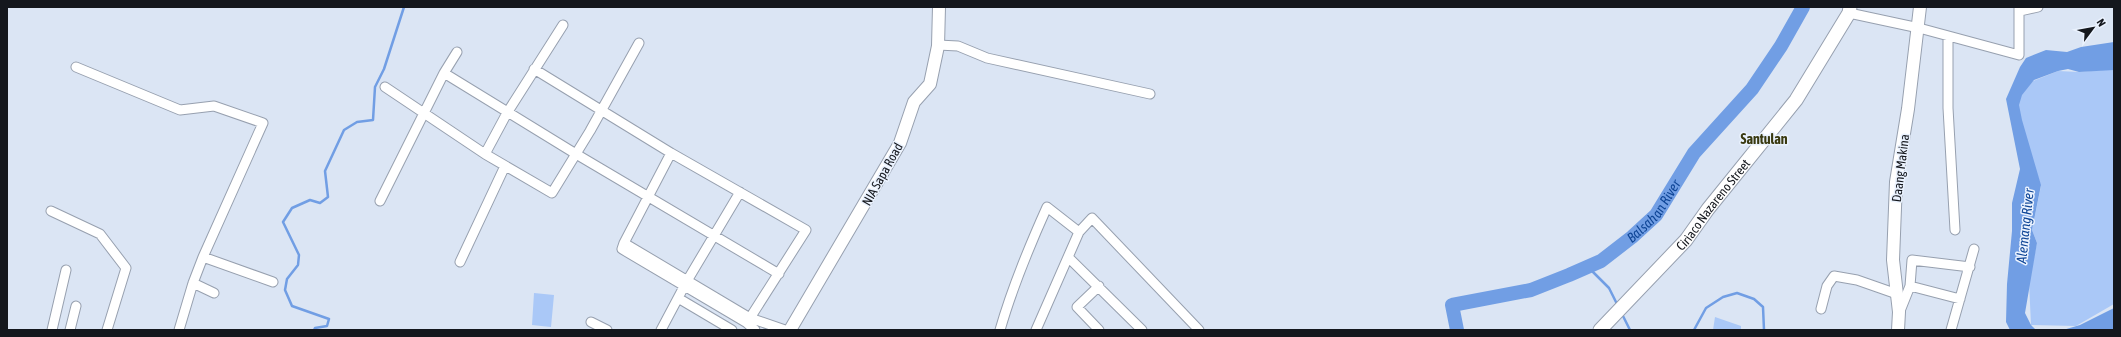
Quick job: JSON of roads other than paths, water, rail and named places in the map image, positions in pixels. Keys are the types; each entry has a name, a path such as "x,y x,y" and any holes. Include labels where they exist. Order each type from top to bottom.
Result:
{"main road":[{"name":"Ciriaco Nazareno Street","path":"1600,330 1686,240 1708,209 1784,116 1796,100 1850,10"}],"street":[{"name":"NIA Sapa Road","path":"790,330 900,143 914,102 930,84 938,45 939,7"},
{"name":"Daang Makina","path":"1898,330 1899,312 1894,260 1896,182 1908,109 1920,7"},
{"path":"1850,10 2019,55 2019,9 2038,7"},
{"path":"484,154 507,113 563,25"},
{"path":"1948,36 1948,108 1956,230"},
{"path":"385,87 425,112 484,154 552,193 601,112 639,42"},
{"path":"938,45 958,46 987,58 1150,94"},
{"path":"380,201 444,73 457,52"},
{"path":"76,67 180,110 214,106 263,123 193,283 179,330"},
{"path":"534,69 601,112 806,230 749,321"},
{"path":"444,73 507,113 779,274"},
{"path":"671,153 622,249 686,283 749,321 785,330"},
{"path":"460,262 505,166"},
{"path":"661,330 686,283 740,192"},
{"path":"1000,330 1007,304 1047,207 1079,232"},
{"path":"52,211 100,234 126,268 107,330"},
{"path":"1036,330 1079,232 1092,218 1197,329"},
{"path":"1951,330 1970,268 1974,249"},
{"path":"204,257 273,282"},
{"path":"1068,257 1142,330"},
{"path":"1899,312 1910,286 1912,260 1970,268"},
{"path":"52,330 66,270"},
{"path":"1821,309 1828,286 1834,276 1858,280 1897,294"},
{"path":"193,283 214,293"},
{"path":"1099,286 1077,307 1099,330"},
{"path":"1910,286 1960,299"},
{"path":"678,298 732,330"},
{"path":"70,330 76,306"},
{"path":"749,321 755,330"},
{"path":"591,322 607,330"}],"water":[{"name":"Alemang River","path":"2114,42 2114,70 2079,72 2068,69 2058,71 2034,80 2022,95 2019,105 2022,120 2041,185 2032,230 2037,243 2025,313 2031,325 2036,330 2010,330 2006,322 2007,284 2012,231 2012,203 2020,169 2006,99 2020,67 2026,58 2046,50 2067,52 2081,47"},
{"path":"2114,308 2114,330 2063,330 2080,325"}],"waterway":[{"path":"314,330 315,328 327,326 329,319 292,306 285,290 287,279 298,265 299,255 283,222 292,208 310,200 320,203 328,197 325,171 344,130 357,122 373,120 375,87 384,69 404,7"},
{"name":"Balsahan River","path":"1457,330 1452,305 1531,290 1601,261 1632,237 1656,215 1694,153 1752,89 1781,46 1803,7"},
{"path":"1588,267 1609,288 1618,306"},
{"path":"1694,330 1706,308 1723,297 1737,293 1754,299 1763,307 1764,330"},
{"path":"1622,314 1630,330"}],"district":[{"name":"Santulan","path":"1764,139"}]}
